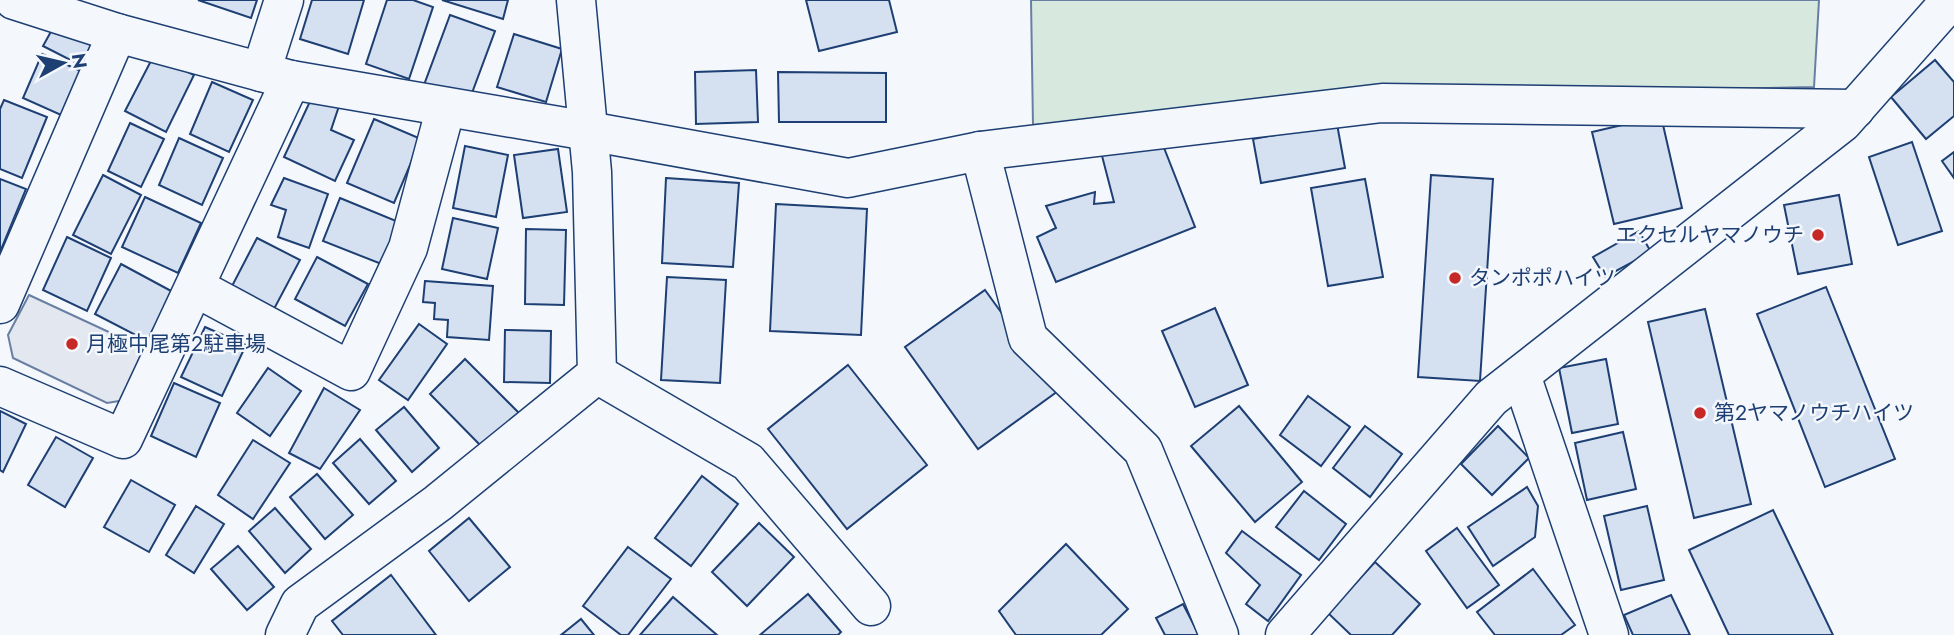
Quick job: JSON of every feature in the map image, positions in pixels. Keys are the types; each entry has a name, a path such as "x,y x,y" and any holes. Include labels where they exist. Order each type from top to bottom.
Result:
{"street":[{"path":"14,0 117,33 276,76 848,178 980,151 1382,103 1855,109"},
{"path":"0,386 123,439 195,287 276,76 284,0"},
{"path":"576,0 592,172 597,373"},
{"path":"1285,635 1491,398 1843,122 1951,0"},
{"path":"0,304 117,33"},
{"path":"195,287 351,371 408,248 446,107"},
{"path":"980,151 1028,338 1143,450 1219,635"},
{"path":"597,373 748,462 871,606"},
{"path":"285,635 300,604 438,503 597,373"},
{"path":"1521,375 1609,635"}],"shaded area":[{"path":"1031,0 1819,0 1814,87 1385,96 1033,125"},
{"name":"月極中尾第2駐車場","path":"29,295 152,352 131,399 107,403 13,358 8,335"}],"building":[{"path":"198,0 257,0 251,18"},
{"path":"312,0 364,0 348,54 300,39"},
{"path":"387,0 413,0 433,7 409,79 366,64"},
{"path":"442,0 508,0 503,19"},
{"path":"806,0 889,0 897,32 819,51"},
{"path":"450,15 495,31 469,101 424,85"},
{"path":"54,26 97,48 86,68 43,46"},
{"path":"514,34 562,49 546,102 497,87"},
{"path":"42,54 81,71 61,115 23,98"},
{"path":"154,55 194,75 166,132 125,111"},
{"path":"1935,60 1954,82 1954,116 1926,139 1891,97"},
{"path":"756,70 758,122 696,124 695,72"},
{"path":"778,72 886,73 886,122 779,122"},
{"path":"212,82 253,100 229,152 190,134"},
{"path":"313,95 339,106 331,130 354,140 335,181 284,157"},
{"path":"4,100 47,117 22,178 0,169 0,109"},
{"path":"1661,116 1682,208 1614,224 1592,132"},
{"path":"374,119 421,139 394,203 347,183"},
{"path":"130,123 164,139 141,187 108,171"},
{"path":"1337,124 1345,168 1261,183 1253,139"},
{"path":"1159,135 1195,227 1056,282 1037,237 1056,228 1046,206 1095,192 1094,204 1114,202 1101,152"},
{"path":"179,138 223,158 202,205 159,185"},
{"path":"1912,142 1942,231 1898,245 1869,157"},
{"path":"465,146 508,155 496,217 453,208"},
{"path":"558,149 567,212 523,218 514,155"},
{"path":"1954,152 1954,178 1942,161"},
{"path":"103,175 141,195 111,254 73,235"},
{"name":"タンポポハイツ","path":"1431,175 1493,179 1480,381 1418,377"},
{"path":"284,178 328,194 309,248 278,237 286,210 271,205"},
{"path":"666,178 739,183 733,267 662,263"},
{"path":"0,179 26,189 0,252"},
{"path":"1365,179 1383,277 1328,286 1311,188"},
{"name":"エクセルヤマノウチ","path":"1839,195 1852,264 1798,274 1784,205"},
{"path":"145,197 201,223 178,273 122,247"},
{"path":"340,198 401,223 384,265 323,241"},
{"path":"776,204 867,209 861,335 770,331"},
{"path":"453,218 498,228 487,279 442,269"},
{"path":"526,229 566,230 564,305 525,304"},
{"path":"1639,231 1651,252 1605,277 1593,257"},
{"path":"67,237 111,258 87,311 43,290"},
{"path":"257,238 300,260 274,309 232,286"},
{"path":"317,257 368,284 345,326 295,299"},
{"path":"121,264 173,292 147,341 95,314"},
{"path":"667,277 726,280 720,383 661,380"},
{"path":"425,281 493,286 489,340 447,337 448,320 434,319 435,303 423,302"},
{"path":"1826,287 1895,459 1825,487 1757,314"},
{"path":"985,290 1058,391 978,449 905,347"},
{"path":"1215,308 1248,385 1195,407 1162,331"},
{"name":"第2ヤマノウチハイツ","path":"1705,309 1751,504 1694,518 1648,322"},
{"path":"419,324 447,344 408,400 379,380"},
{"path":"205,327 246,345 222,396 181,377"},
{"path":"505,330 551,331 550,383 504,382"},
{"path":"465,359 519,413 483,448 430,394"},
{"path":"1606,359 1618,424 1572,433 1559,368"},
{"path":"848,365 927,465 847,529 768,429"},
{"path":"268,368 301,391 270,436 237,413"},
{"path":"174,383 220,403 196,457 151,436"},
{"path":"324,388 360,410 320,469 289,453"},
{"path":"1308,396 1350,427 1321,466 1280,435"},
{"path":"1239,406 1302,482 1255,522 1191,446"},
{"path":"404,407 439,448 412,472 376,430"},
{"path":"0,411 26,424 3,472 0,470"},
{"path":"1365,426 1402,454 1370,497 1333,468"},
{"path":"1498,426 1529,458 1492,495 1461,464"},
{"path":"1623,432 1636,489 1587,500 1575,443"},
{"path":"56,437 93,458 65,507 28,485"},
{"path":"360,439 396,481 369,504 333,463"},
{"path":"253,440 290,463 253,519 218,495"},
{"path":"317,474 353,515 325,539 290,497"},
{"path":"702,476 738,504 691,566 655,538"},
{"path":"131,480 175,505 149,552 104,527"},
{"path":"1527,487 1538,506 1535,537 1493,566 1468,527"},
{"path":"1304,491 1346,524 1319,560 1276,527"},
{"path":"196,506 224,524 194,573 166,555"},
{"path":"1647,506 1664,580 1621,590 1604,516"},
{"path":"275,508 311,549 285,573 249,531"},
{"path":"1773,510 1833,635 1729,635 1689,550"},
{"path":"469,518 510,567 469,601 429,551"},
{"path":"759,523 794,557 747,606 712,572"},
{"path":"1457,528 1499,585 1467,608 1426,551"},
{"path":"1242,531 1301,575 1268,621 1246,604 1260,585 1226,553"},
{"path":"1066,544 1128,609 1101,635 1016,635 999,611"},
{"path":"238,546 274,587 247,610 211,569"},
{"path":"628,547 671,579 628,635 621,635 583,606"},
{"path":"1375,562 1420,604 1392,635 1351,635 1328,613"},
{"path":"1533,569 1575,625 1561,635 1495,635 1477,612"},
{"path":"391,575 436,635 343,635 332,621"},
{"path":"808,594 841,632 838,635 760,635"},
{"path":"1671,595 1690,635 1633,635 1624,615"},
{"path":"673,597 717,635 640,635"},
{"path":"1183,604 1199,635 1165,635 1156,618"},
{"path":"581,619 594,635 561,635"}],"place":[{"name":"エクセルヤマノウチ","path":"1818,235"},
{"name":"タンポポハイツ","path":"1455,278"},
{"name":"月極中尾第2駐車場","path":"72,344"},
{"name":"第2ヤマノウチハイツ","path":"1700,413"}]}
